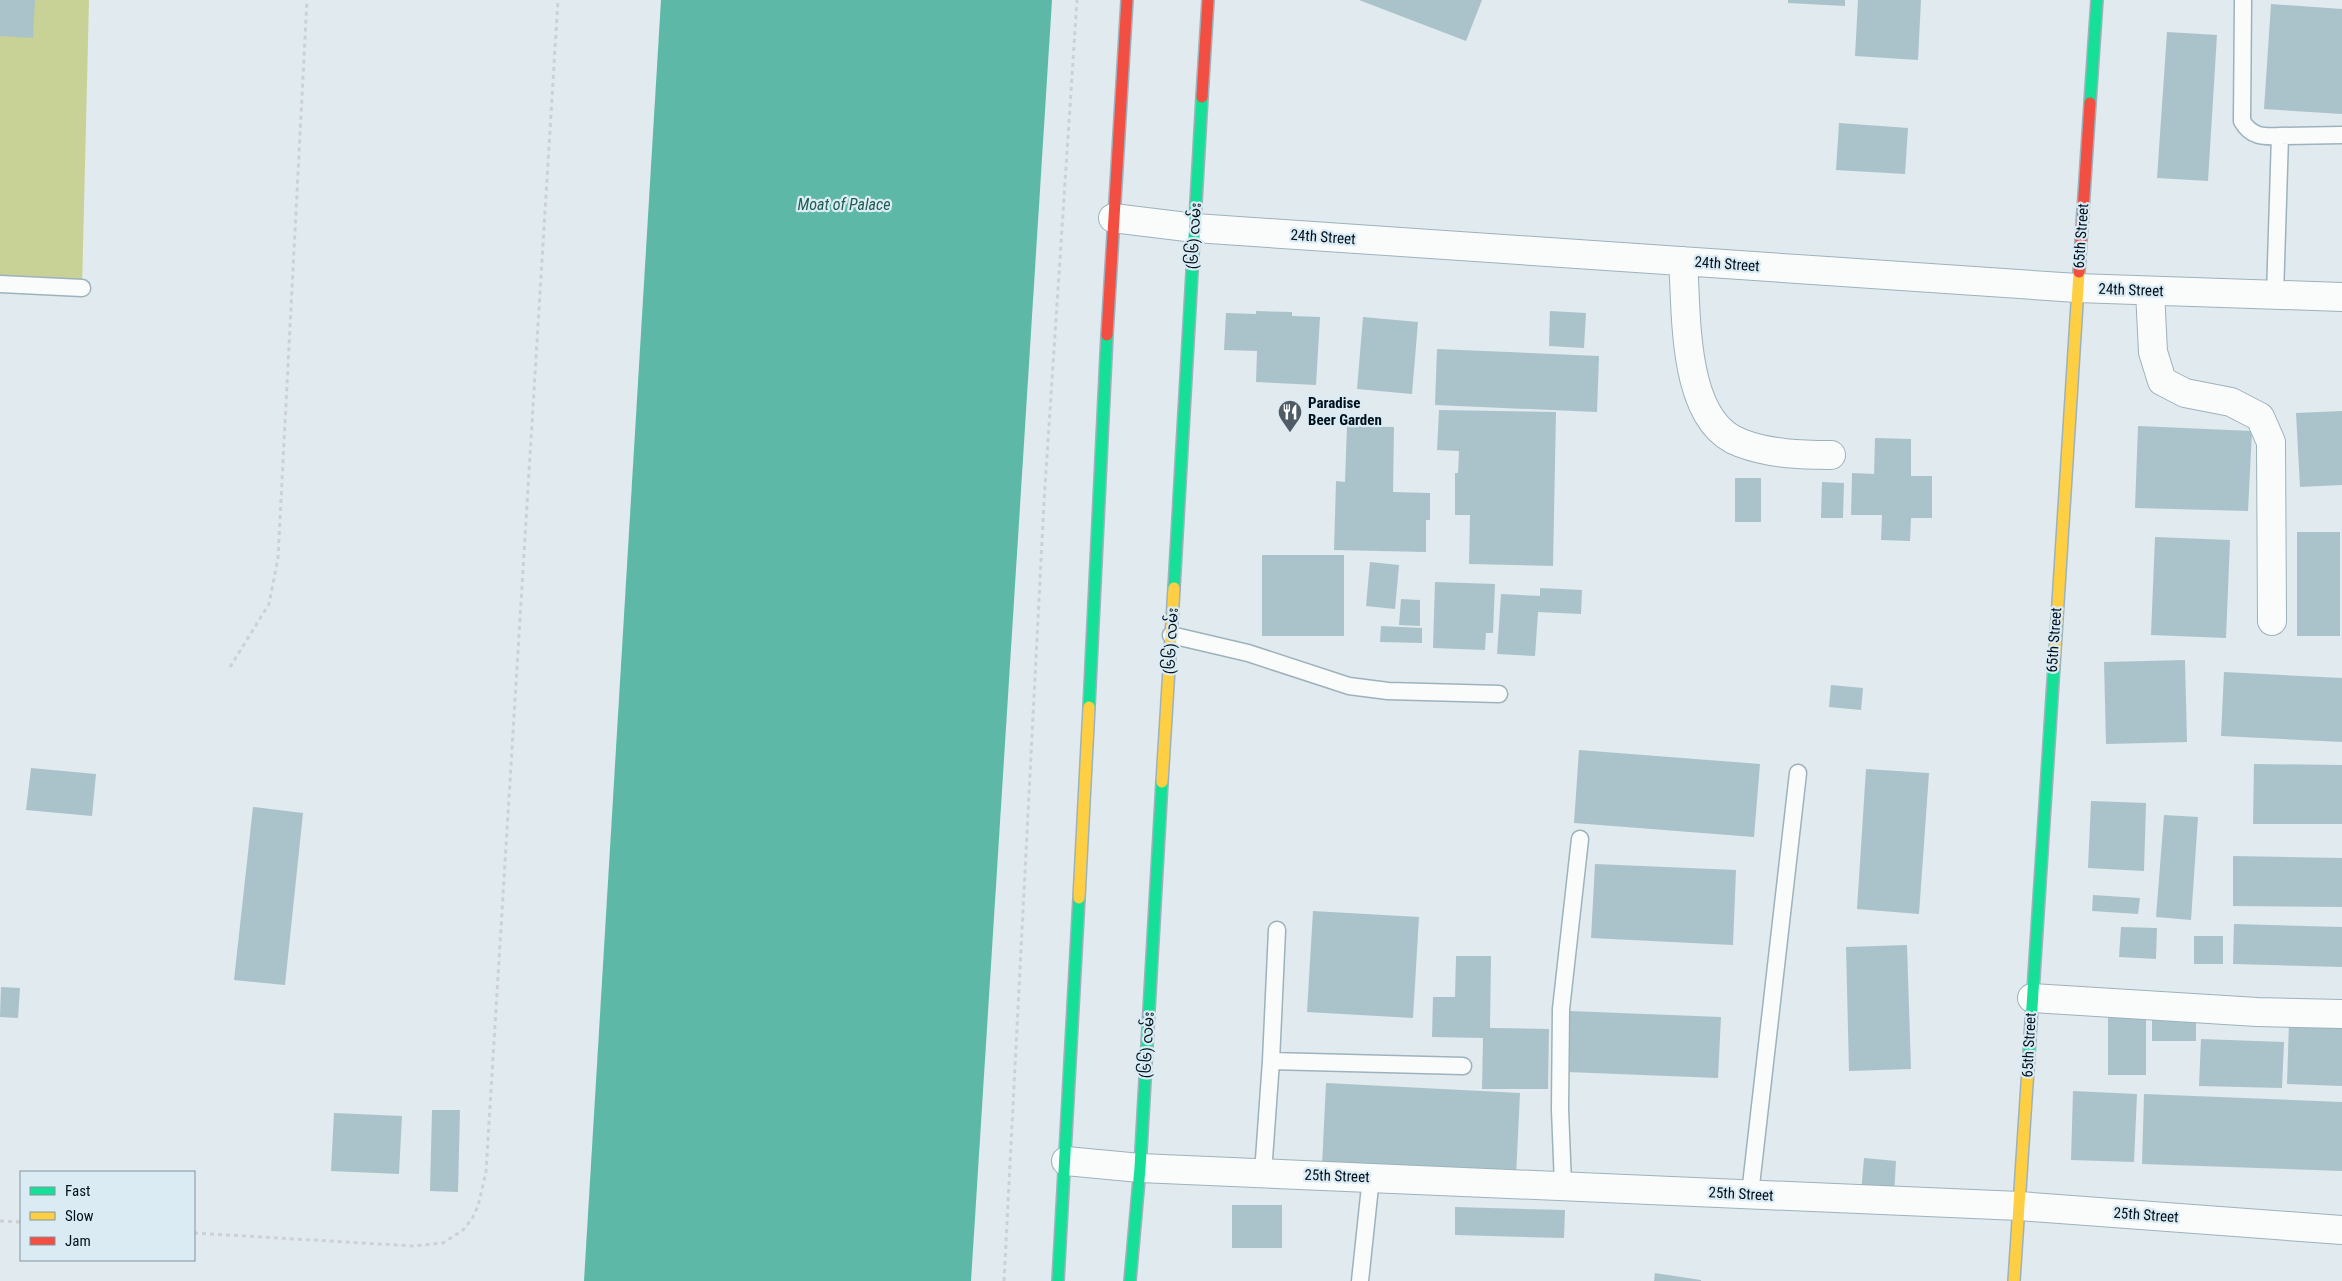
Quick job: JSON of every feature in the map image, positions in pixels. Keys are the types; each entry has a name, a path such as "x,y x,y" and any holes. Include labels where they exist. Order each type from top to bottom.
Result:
{"main road":[{"path":"1058,1281 1066,1161 1113,218 1127,0"},
{"name":"(၆၆) လမ်း","path":"1130,1281 1140,1168 1208,0"},
{"name":"65th Street","path":"2014,1281 2097,0"}],"street":[{"name":"24th Street","path":"1113,218 1195,228 2078,288 2342,297"},
{"path":"1683,261 1690,360 1699,396 1717,428 1740,443 1748,445 1791,455 1831,455"},
{"path":"2150,291 2153,352 2162,381 2185,392 2232,402 2260,417 2271,442 2272,621"},
{"path":"2032,998 2247,1011 2342,1014"},
{"name":"25th Street","path":"1066,1161 1140,1168 2020,1206 2342,1230"}],"lane":[{"path":"2243,0 2242,121 2246,128 2253,134 2263,137 2342,135"},
{"path":"2275,295 2280,136"},
{"path":"0,284 82,288"},
{"path":"1171,635 1248,653 1349,686 1388,691 1499,694"},
{"path":"1750,1194 1798,773"},
{"path":"1563,1185 1560,1109 1561,1009 1580,839"},
{"path":"1263,1173 1271,1061 1277,930"},
{"path":"1271,1061 1463,1066"},
{"path":"1360,1281 1371,1177"}],"path":[{"path":"230,667 269,604 278,558 308,0"},
{"path":"195,1233 396,1245 429,1245 443,1243 464,1230 478,1206 486,1172 558,0"},
{"path":"1004,1281 1044,502 1077,0"},
{"path":"0,1221 20,1222"}],"shaded area":[{"path":"0,0 89,0 82,288 0,284"}],"water":[{"name":"Moat of Palace","path":"661,0 1052,0 971,1281 584,1281"}],"building":[{"path":"0,0 35,0 33,38 0,36"},
{"path":"1359,0 1482,0 1466,41"},
{"path":"1788,0 1845,0 1845,6 1788,3"},
{"path":"1858,0 1921,0 1918,60 1855,56"},
{"path":"2271,4 2342,9 2342,114 2264,109"},
{"path":"2167,32 2217,35 2208,181 2157,178"},
{"path":"1839,123 1908,128 1905,174 1836,170"},
{"path":"1256,311 1292,312 1292,316 1320,317 1316,385 1256,382 1257,351 1224,350 1226,313 1256,314"},
{"path":"1550,311 1586,313 1584,348 1549,346"},
{"path":"1363,317 1418,322 1412,394 1357,389"},
{"path":"1437,349 1599,356 1597,412 1435,405"},
{"path":"1439,410 1556,412 1553,566 1469,564 1470,515 1455,515 1455,473 1458,473 1459,451 1437,450"},
{"path":"2342,411 2342,485 2300,487 2296,413"},
{"path":"1347,426 1394,427 1393,492 1430,493 1430,520 1426,520 1426,552 1334,550 1336,481 1345,482"},
{"path":"2138,426 2252,431 2248,511 2135,508"},
{"path":"1875,438 1911,439 1911,476 1932,476 1932,518 1911,518 1910,541 1881,540 1882,515 1851,515 1852,473 1874,474"},
{"path":"1735,478 1761,478 1761,522 1735,522"},
{"path":"1822,482 1844,483 1843,518 1821,518"},
{"path":"2297,532 2340,532 2340,636 2297,636"},
{"path":"2155,537 2230,540 2226,638 2151,635"},
{"path":"1262,555 1344,555 1344,636 1262,636"},
{"path":"1370,562 1399,565 1395,609 1366,606"},
{"path":"1435,582 1495,584 1493,633 1486,633 1485,650 1433,648"},
{"path":"1540,588 1582,590 1581,614 1538,612 1535,656 1497,654 1501,594 1540,596"},
{"path":"1401,599 1420,600 1420,626 1399,625"},
{"path":"1381,626 1422,628 1422,643 1380,642"},
{"path":"2185,660 2187,742 2106,744 2104,662"},
{"path":"2224,672 2342,678 2342,742 2221,736"},
{"path":"1831,685 1863,688 1861,710 1829,707"},
{"path":"1579,750 1760,764 1754,837 1574,823"},
{"path":"2254,764 2342,765 2342,824 2253,824"},
{"path":"31,768 96,774 92,816 26,810"},
{"path":"1866,769 1929,773 1919,914 1857,909"},
{"path":"2091,801 2146,803 2144,871 2088,868"},
{"path":"253,807 303,813 285,985 234,980"},
{"path":"2164,815 2198,817 2191,920 2156,917"},
{"path":"2233,856 2342,858 2342,907 2233,906"},
{"path":"1595,864 1736,870 1733,945 1591,938"},
{"path":"2093,895 2140,898 2138,914 2092,911"},
{"path":"1313,911 1419,917 1413,1018 1307,1012"},
{"path":"2234,924 2342,927 2342,967 2233,964"},
{"path":"2121,927 2157,928 2156,959 2119,957"},
{"path":"2194,936 2223,936 2223,964 2194,964"},
{"path":"1907,945 1911,1069 1849,1071 1846,947"},
{"path":"1456,956 1491,956 1490,1028 1549,1029 1548,1089 1482,1089 1483,1038 1432,1037 1433,997 1455,997"},
{"path":"1,987 20,988 18,1018 0,1017"},
{"path":"1570,1011 1721,1017 1718,1078 1567,1072"},
{"path":"2108,1018 2146,1018 2146,1075 2108,1075"},
{"path":"2152,1018 2196,1018 2196,1041 2152,1041"},
{"path":"2289,1022 2342,1024 2342,1086 2287,1084"},
{"path":"2201,1039 2284,1042 2282,1088 2199,1086"},
{"path":"1326,1083 1520,1093 1516,1177 1322,1166"},
{"path":"2073,1091 2137,1094 2134,1162 2071,1160"},
{"path":"2144,1094 2342,1102 2342,1171 2142,1164"},
{"path":"432,1110 460,1110 458,1192 430,1191"},
{"path":"334,1113 402,1116 399,1174 331,1171"},
{"path":"1864,1158 1896,1161 1894,1196 1861,1193"},
{"path":"1232,1205 1282,1205 1282,1248 1232,1248"},
{"path":"1455,1207 1565,1210 1564,1238 1455,1235"},
{"path":"1655,1273 1701,1280 1701,1281 1654,1281"}],"traffic: fast":[{"path":"2090,103 2097,0"},
{"path":"1174,588 1202,97"},
{"path":"1089,707 1107,335"},
{"path":"2028,1069 2054,666"},
{"path":"1130,1281 1140,1168 1162,782"},
{"path":"1058,1281 1079,898"}],"traffic: slow":[{"path":"2054,666 2079,272"},
{"path":"1162,782 1174,588"},
{"path":"1079,898 1089,707"},
{"path":"2014,1281 2028,1069"}],"traffic: jam":[{"path":"1107,335 1127,0"},
{"path":"1202,97 1208,0"},
{"path":"2079,272 2090,103"}],"place":[{"name":"Paradise Beer Garden","path":"1290,433"}]}
